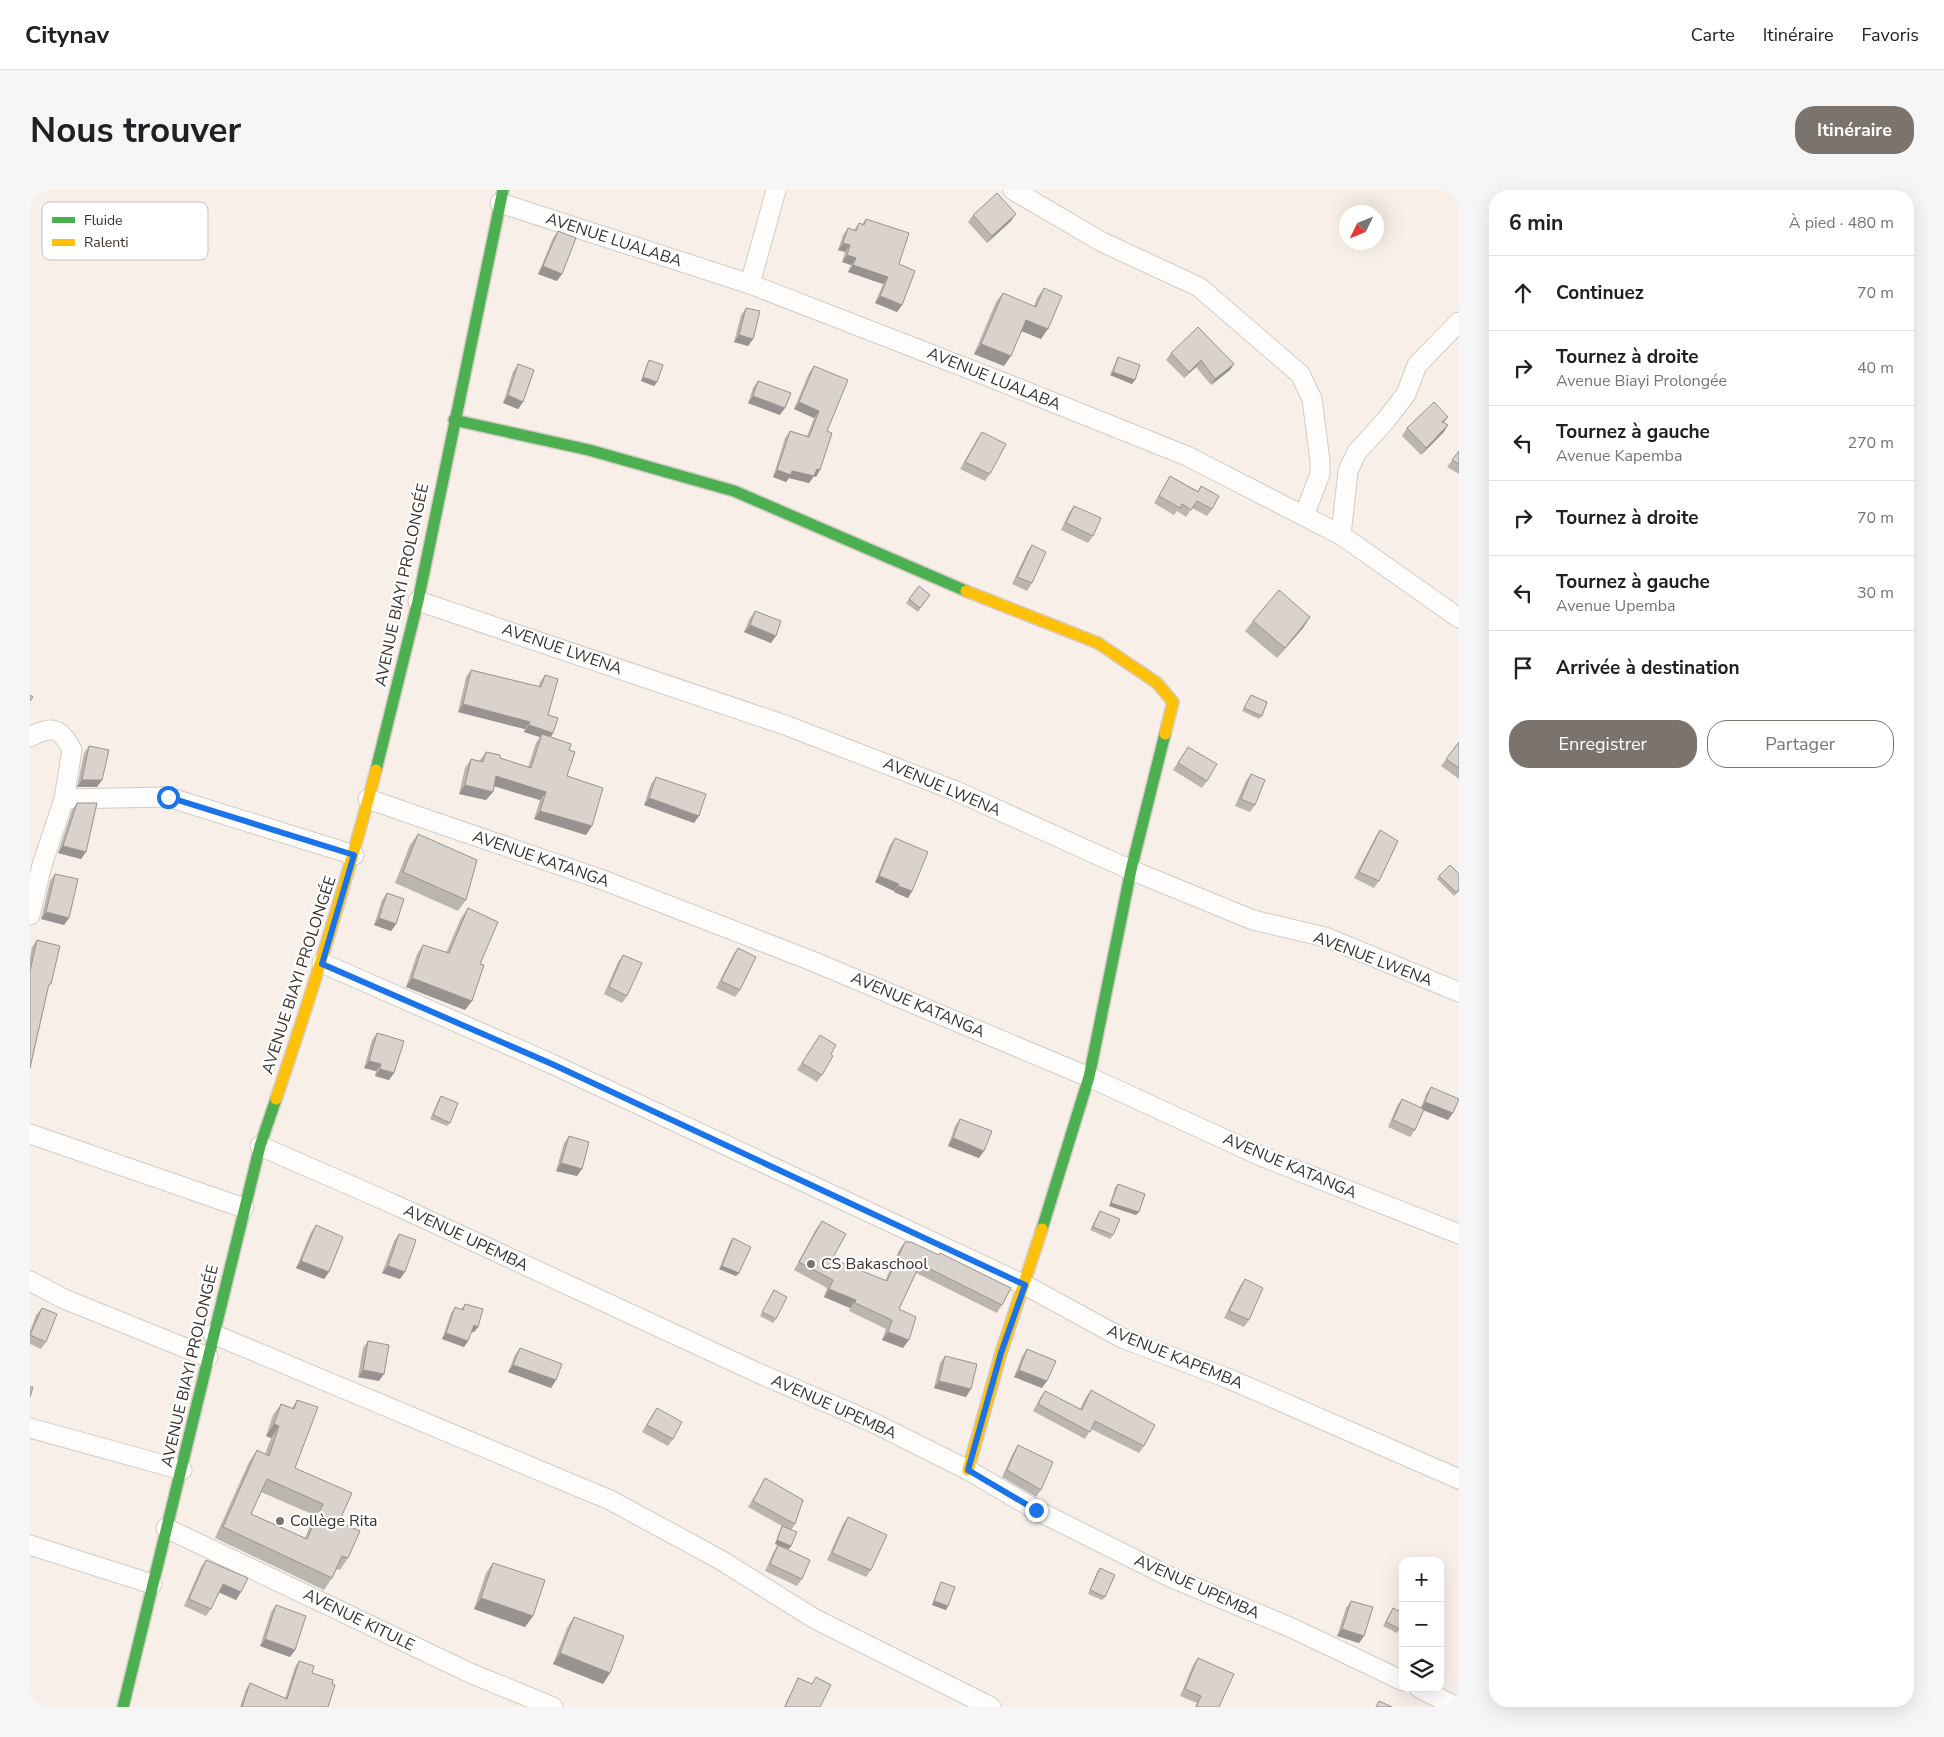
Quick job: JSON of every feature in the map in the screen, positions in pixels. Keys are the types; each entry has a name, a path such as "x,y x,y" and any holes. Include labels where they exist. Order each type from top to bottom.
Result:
{"street":[{"path":"750,284 776,190"},
{"path":"1013,190 1102,242 1199,286 1300,374 1312,399 1320,461 1320,474 1304,516"},
{"name":"AVENUE LUALABA","path":"502,196 750,284 1186,456 1341,535 1459,618"},
{"name":"AVENUE BIAYI PROLONGÉE","path":"124,1706 152,1584 182,1470 213,1334 260,1146 322,964 354,855 418,601 454,420 502,196"},
{"path":"1341,535 1348,471 1357,452 1386,420 1406,394 1417,365 1459,322"},
{"path":"454,420 588,450 734,491 1020,614 1098,643 1157,683 1173,702 1131,870 1089,1077 1025,1285 1001,1353 968,1470"},
{"name":"AVENUE LWENA","path":"418,601 786,725 956,791 1131,870 1253,920 1325,937 1459,992"},
{"path":"30,737 47,728 52,729 69,744 72,750 64,799 42,865 30,915"},
{"path":"64,799 168,797 354,855"},
{"name":"AVENUE KATANGA","path":"368,799 621,887 812,961 1089,1077 1263,1157 1459,1234"},
{"name":"AVENUE KAPEMBA","path":"322,964 552,1064 1025,1285 1122,1338 1236,1382 1459,1479"},
{"path":"30,1134 244,1208"},
{"name":"AVENUE UPEMBA","path":"260,1146 393,1204 756,1372 872,1422 968,1470 1036,1510 1170,1578 1292,1628 1399,1678"},
{"path":"30,1281 64,1299 208,1357"},
{"path":"213,1334 610,1500 719,1559 815,1619 991,1707"},
{"path":"30,1428 182,1470"},
{"name":"AVENUE KITULE","path":"166,1528 470,1673 553,1707"},
{"path":"30,1545 152,1584"},
{"path":"1427,1692 1457,1707"}],"building":[{"path":"997,193 1016,214 992,236 973,215"},
{"path":"866,219 909,233 899,264 915,271 902,305 880,296 888,277 853,265 856,258 847,255 850,245 843,243 848,228 856,231 859,223 864,225"},
{"path":"558,231 576,238 562,274 543,266"},
{"path":"1044,288 1062,296 1048,329 1026,320 1011,356 981,344 1003,293 1036,307"},
{"path":"746,308 760,311 753,339 739,335"},
{"path":"1198,327 1234,364 1215,379 1201,360 1189,372 1171,353"},
{"path":"1118,357 1140,365 1135,380 1113,372"},
{"path":"649,360 663,365 657,382 643,377"},
{"path":"518,364 534,370 523,402 508,395"},
{"path":"814,366 848,380 827,431 832,433 820,470 817,469 814,476 792,471 791,475 777,470 790,431 809,437 819,411 799,402"},
{"path":"758,381 791,393 785,408 753,396"},
{"path":"1434,402 1448,417 1442,422 1448,425 1426,448 1407,428"},
{"path":"982,432 1006,444 990,474 965,462"},
{"path":"1459,451 1459,464 1452,460"},
{"path":"1170,476 1198,492 1201,486 1219,496 1212,509 1197,501 1191,510 1182,504 1180,508 1159,496"},
{"path":"1074,506 1101,518 1093,536 1066,523"},
{"path":"1032,545 1046,552 1032,583 1017,577"},
{"path":"919,586 930,595 920,608 909,599"},
{"path":"1279,590 1310,617 1285,648 1253,621"},
{"path":"755,611 781,621 776,636 750,625"},
{"path":"471,670 541,687 545,675 558,679 548,715 558,718 553,733 529,725 530,722 463,704"},
{"path":"1251,695 1267,702 1262,716 1244,708"},
{"path":"542,734 571,744 569,750 575,752 567,776 603,788 592,826 540,811 546,792 496,776 493,792 465,785 471,759 483,762 486,752 500,755 500,758 531,768"},
{"path":"1459,742 1459,768 1446,759"},
{"path":"89,746 109,750 102,780 82,780"},
{"path":"1188,747 1217,764 1207,781 1178,763"},
{"path":"1251,774 1265,780 1255,805 1241,799"},
{"path":"656,777 706,794 699,816 649,798"},
{"path":"77,803 97,803 86,852 63,846"},
{"path":"1380,830 1398,841 1379,881 1359,872"},
{"path":"418,834 477,860 466,900 403,872"},
{"path":"895,838 928,852 912,891 879,876"},
{"path":"1450,865 1459,874 1459,890 1456,892 1439,876"},
{"path":"55,874 78,879 69,918 46,912"},
{"path":"387,893 404,899 396,924 379,918"},
{"path":"468,908 498,922 480,964 484,965 472,1001 412,978 423,945 449,953"},
{"path":"37,940 60,946 51,984 49,984 30,1068 30,971"},
{"path":"738,948 756,957 740,990 721,981"},
{"path":"623,955 642,963 627,996 609,987"},
{"path":"377,1033 404,1041 394,1073 380,1069 381,1064 369,1061"},
{"path":"820,1035 836,1045 831,1054 833,1056 822,1075 802,1063"},
{"path":"1431,1087 1459,1099 1453,1113 1425,1102"},
{"path":"441,1096 458,1103 450,1123 433,1115"},
{"path":"1402,1099 1424,1109 1415,1130 1393,1120"},
{"path":"960,1119 992,1131 984,1151 953,1138"},
{"path":"569,1136 589,1142 582,1169 561,1163"},
{"path":"1118,1184 1145,1194 1139,1212 1111,1203"},
{"path":"1100,1211 1120,1219 1113,1235 1093,1227"},
{"path":"822,1221 846,1234 832,1259 887,1281 905,1242 911,1242 939,1255 940,1253 1011,1288 1002,1305 920,1264 899,1309 916,1317 909,1340 888,1332 892,1320 855,1303 856,1300 829,1289 833,1280 799,1262"},
{"path":"316,1225 343,1237 329,1272 301,1261"},
{"path":"399,1234 416,1240 405,1272 388,1266"},
{"path":"733,1238 751,1247 739,1273 722,1266"},
{"path":"1245,1279 1263,1288 1249,1320 1229,1311"},
{"path":"774,1290 787,1297 776,1319 762,1312"},
{"path":"465,1304 483,1309 478,1327 474,1325 468,1341 446,1333 455,1307 463,1310"},
{"path":"42,1308 57,1314 46,1342 30,1335"},
{"path":"368,1341 389,1345 384,1374 363,1370"},
{"path":"520,1348 562,1364 556,1380 513,1365"},
{"path":"1027,1349 1056,1361 1047,1381 1019,1370"},
{"path":"945,1356 977,1364 971,1389 939,1381"},
{"path":"1091,1390 1155,1425 1144,1446 1095,1421 1090,1432 1038,1404 1045,1391 1082,1410"},
{"path":"297,1400 318,1407 295,1468 352,1493 339,1522 360,1531 348,1558 342,1556 332,1578 223,1527 257,1450 269,1456 279,1426 274,1424 281,1404 294,1409","holes":["267,1479 323,1504 307,1539 251,1514"]},
{"path":"657,1408 682,1422 673,1439 647,1425"},
{"path":"1018,1445 1053,1462 1041,1490 1007,1470"},
{"path":"765,1478 803,1500 795,1524 753,1501"},
{"path":"848,1517 887,1535 871,1570 832,1553"},
{"path":"782,1526 797,1532 791,1546 777,1540"},
{"path":"778,1545 810,1560 802,1579 770,1564"},
{"path":"206,1560 248,1578 241,1592 223,1584 211,1609 189,1599"},
{"path":"493,1563 545,1580 533,1616 481,1598"},
{"path":"1100,1568 1115,1575 1105,1597 1090,1590"},
{"path":"941,1582 955,1587 948,1606 934,1601"},
{"path":"1351,1601 1373,1607 1364,1636 1342,1629"},
{"path":"276,1605 306,1616 295,1650 265,1639"},
{"path":"1393,1608 1399,1611 1399,1628 1386,1622"},
{"path":"574,1617 624,1636 610,1673 560,1653"},
{"path":"1198,1658 1234,1674 1219,1707 1196,1707 1201,1696 1185,1689"},
{"path":"299,1661 314,1666 312,1673 333,1680 332,1684 335,1685 328,1707 242,1707 250,1683 287,1699"},
{"path":"816,1677 831,1685 820,1707 785,1707 798,1678 812,1684"},
{"path":"1379,1701 1392,1707 1376,1707"}],"traffic: fast":[{"path":"376,770 418,601 503,190"},
{"path":"454,420 589,450 734,491 966,591"},
{"path":"1042,1229 1089,1077 1131,870 1165,734"},
{"path":"123,1707 260,1146 276,1099"}],"traffic: slow":[{"path":"966,591 1098,643 1157,683 1173,702 1165,734"},
{"path":"276,1099 329,935 376,770"},
{"path":"968,1470 1001,1353 1042,1229"}],"place":[{"name":"CS Bakaschool","path":"811,1264"},
{"name":"Collège Rita","path":"280,1521"}],"route":[{"path":"168,797 354,855 322,964 552,1064 1025,1285 1001,1353 982,1417 974,1456 968,1470 1036,1510"}]}
